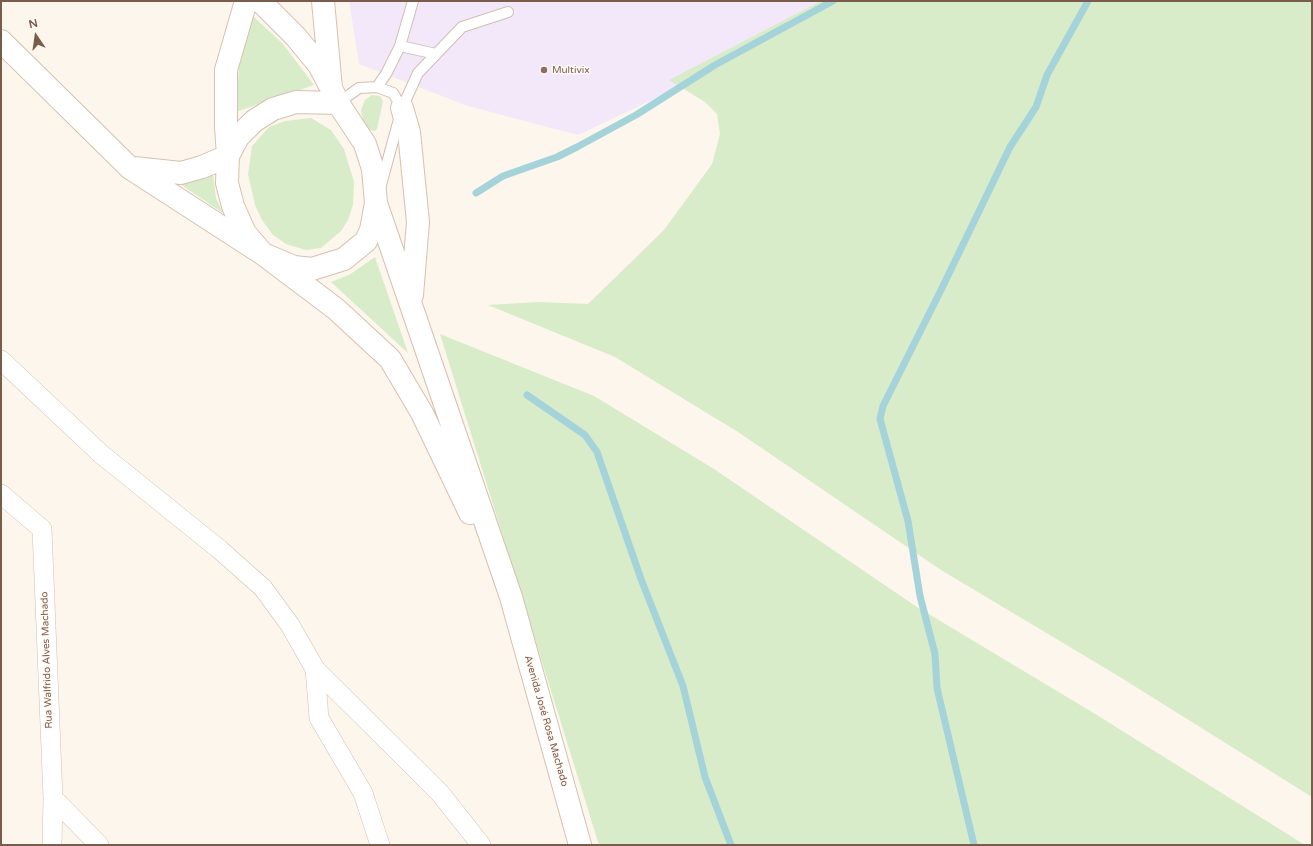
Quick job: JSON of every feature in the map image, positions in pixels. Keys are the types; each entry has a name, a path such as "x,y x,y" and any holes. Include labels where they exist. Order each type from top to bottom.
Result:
{"main road":[{"path":"246,1 226,70 226,126 228,156 226,183 233,206 245,233 263,254 294,267 312,269 344,259 366,241 376,203"},
{"path":"260,1 296,37 319,65 335,96 365,144 373,169 376,203 412,304 511,597"},
{"path":"323,1 335,96"},
{"path":"1,41 130,168 263,254 336,309 390,359 422,413 511,597"},
{"path":"130,168 181,173 202,167 228,156 238,137 254,121 273,109 296,102 335,96"},
{"path":"402,108 409,132 418,222 412,304"},
{"name":"Avenida José Rosa Machado","path":"511,597 580,845"}],"street":[{"path":"1,360 101,454 219,549 263,588 290,625 315,669 440,793 481,845"},
{"name":"Rua Walfrido Alves Machado","path":"1,494 42,529 53,798 52,845"},
{"path":"315,669 319,718 363,793 380,845"},
{"path":"53,798 99,845"}],"lane":[{"path":"377,87 386,74 400,46 413,1"},
{"path":"376,203 402,108 418,72 462,27 508,12"},
{"path":"400,46 436,54"},
{"path":"335,96 359,88 377,87 393,94 402,108"}],"shaded area":[{"name":"Multivix","path":"349,1 861,1 578,135 468,106 359,64"}],"green space":[{"path":"821,1 1312,1 1312,797 1115,674 941,570 738,432 615,357 488,305 538,302 588,304 664,230 712,164 720,134 717,114 705,102 669,80"},
{"path":"253,16 283,44 314,85 236,112 239,67"},
{"path":"372,95 380,96 383,101 377,129 374,131 368,129 363,123 361,110 365,100"},
{"path":"311,118 331,130 344,149 354,182 353,205 348,220 341,231 321,248 306,250 286,244 273,235 262,220 255,205 248,174 252,146 269,127 285,121"},
{"path":"213,174 216,198 223,213 177,182"},
{"path":"375,257 408,353 331,282 349,275"},
{"path":"440,334 594,396 714,469 917,607 1092,712 1305,845 599,845"}],"waterway":[{"path":"476,193 503,176 557,157 577,147 636,115 715,65 833,1"},
{"path":"974,845 937,688 935,654 920,596 908,521 880,419 883,406 1010,147 1036,107 1047,75 1088,1"},
{"path":"527,395 585,435 597,452 641,579 683,686 705,777 731,845"}],"place":[{"name":"Multivix","path":"544,70"}]}
